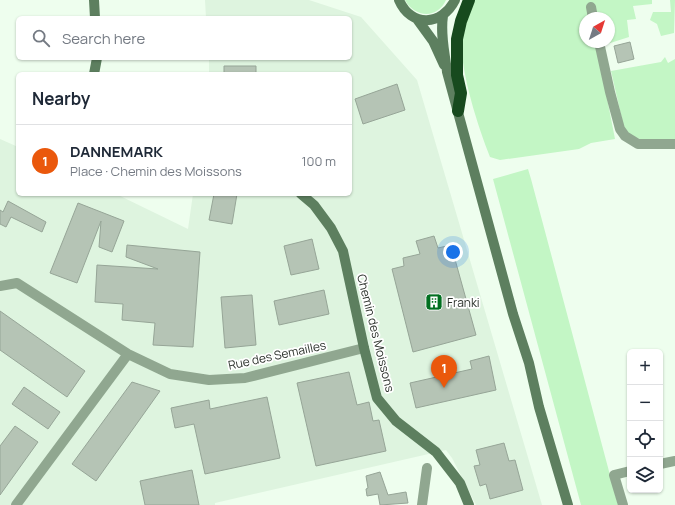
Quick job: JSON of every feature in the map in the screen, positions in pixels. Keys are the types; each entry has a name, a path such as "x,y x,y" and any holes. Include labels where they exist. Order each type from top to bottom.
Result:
{"highway":[{"path":"458,111 461,93 457,75 457,39 461,20 469,0"}],"main road":[{"path":"94,0 95,16"},
{"path":"399,0 403,8 417,19 433,41 447,72 513,314 529,363 539,407 568,505"},
{"path":"417,19 430,20 442,16 450,9 455,0"},
{"path":"442,16 440,32 445,51 447,72"},
{"path":"94,72 97,60"},
{"name":"Chemin des Moissons","path":"303,196 314,206 331,228 343,251 364,348 377,398 396,421 436,452 460,483 469,505"}],"street":[{"path":"591,6 592,12"},
{"path":"600,48 620,129 630,140 638,144 675,144"},
{"name":"Rue des Semailles","path":"0,286 16,283 128,354 170,374 209,380 244,378 364,348"},
{"path":"16,505 128,354"},
{"path":"663,463 675,461"},
{"path":"422,505 427,468"},
{"path":"623,505 614,475 627,472"}],"shaded area":[{"path":"205,0 309,0 361,17 417,80 542,505 476,505 452,458 446,450 215,503 215,505 0,505 0,139 16,146 16,196 120,196 188,229 193,196 352,196 352,72 209,72 209,60 352,60 352,16 206,16"}],"green space":[{"path":"405,0 446,0 437,11 426,14 414,10"},
{"path":"474,0 652,0 652,4 633,6 636,19 627,20 629,37 615,41 615,12 579,12 579,48 597,48 615,139 591,143 579,149 500,160 490,157 474,111 462,58 462,28"},
{"path":"670,0 675,0 674,33 661,36 657,24 650,20 653,12 671,12"},
{"path":"665,57 668,63 675,59 675,141 654,141 634,137 624,128 611,71 661,62"},
{"path":"528,169 618,505 581,505 493,179"}],"building":[{"path":"630,42 634,59 618,63 615,46"},
{"path":"224,66 256,66 256,72 224,72"},
{"path":"397,84 405,110 363,124 355,99"},
{"path":"214,196 237,196 232,224 209,220"},
{"path":"8,201 46,222 42,232 11,217 6,227 0,224 0,210 3,212"},
{"path":"78,203 124,221 112,252 99,247 101,221 77,283 50,273"},
{"name":"Franki","path":"434,236 438,248 451,245 476,335 413,352 392,269 404,266 403,258 420,254 416,241"},
{"path":"312,239 319,269 291,275 284,246"},
{"path":"127,245 200,252 193,347 153,345 155,323 122,320 123,304 95,302 97,265 158,269 126,257"},
{"path":"324,290 329,314 279,325 274,301"},
{"path":"252,295 256,345 225,348 221,297"},
{"path":"0,311 85,371 67,397 0,350"},
{"path":"489,356 496,390 416,408 410,383 472,369 470,361"},
{"path":"349,372 357,405 369,402 373,421 379,420 386,451 316,466 297,383"},
{"path":"132,382 160,391 96,481 72,464"},
{"path":"24,387 60,412 48,429 12,404"},
{"path":"267,397 280,458 205,474 194,424 175,428 171,408 209,400 210,409"},
{"path":"15,426 38,442 0,495 0,446"},
{"path":"504,443 509,461 515,460 523,490 490,499 486,484 480,486 474,466 480,465 476,450"},
{"path":"192,470 199,505 145,505 140,481"},
{"path":"380,472 388,495 406,492 408,503 380,505 378,494 367,496 366,489 368,488 366,476"}],"place":[{"name":"Franki","path":"434,302"},
{"name":"DANNEMARK","path":"444,388"}]}
